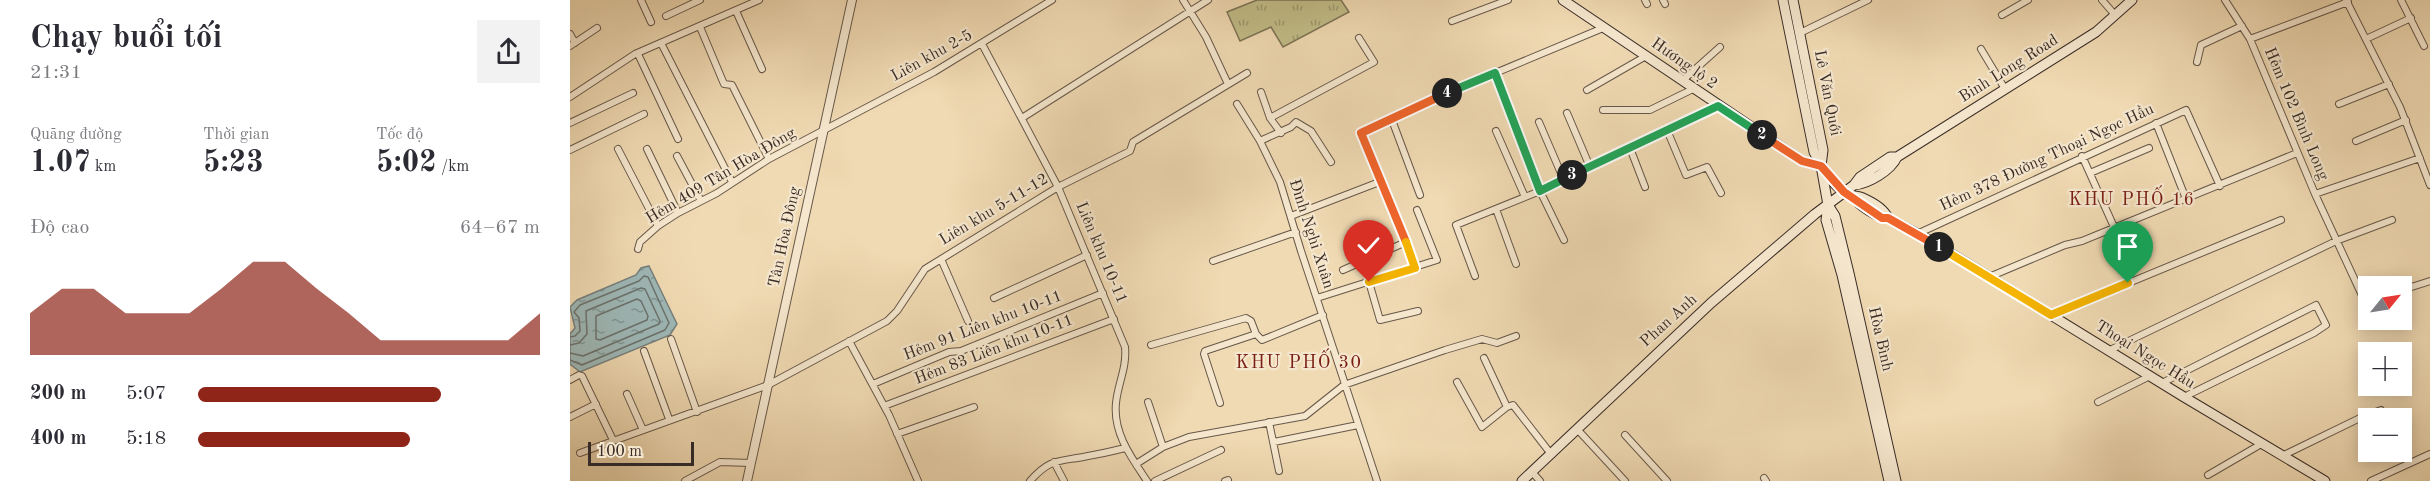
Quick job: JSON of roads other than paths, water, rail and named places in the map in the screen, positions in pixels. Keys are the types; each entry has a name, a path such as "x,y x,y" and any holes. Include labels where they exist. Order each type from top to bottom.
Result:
{"main road":[{"name":"Hương lộ 2","path":"1563,0 1802,161 1821,166"},
{"name":"Lê Văn Quới","path":"1783,0 1814,152 1821,166"},
{"name":"Lê Văn Quới","path":"1793,0 1823,150 1821,166"},
{"name":"Binh Long Road","path":"1844,192 1860,177 1890,157 1897,157 2096,32 2130,1"},
{"name":"Thoại Ngọc Hầu","path":"1821,166 1844,192 1882,218 1888,218 1917,234 2325,481"},
{"name":"Hòa Bình","path":"1821,166 1828,206 1826,220 1842,275 1889,466 1896,481"},
{"name":"Phan Anh","path":"1522,481 1706,308 1815,214 1844,192"},
{"name":"Hòa Bình","path":"1889,466 1889,481"}],"street":[{"path":"641,0 651,22"},
{"path":"666,16 700,0"},
{"path":"570,97 638,54 759,0"},
{"name":"Tân Hòa Đông","path":"747,481 852,0"},
{"name":"Liên khu 2-5","path":"823,133 982,44 1052,0"},
{"path":"1183,0 1206,37 1228,84"},
{"path":"1022,118 1209,0"},
{"path":"1452,21 1508,0"},
{"path":"1800,33 1868,0"},
{"path":"2002,15 2028,0"},
{"path":"2102,0 2115,15"},
{"name":"Hẻm 102 Bình Long","path":"2225,0 2250,39 2297,153 2358,285"},
{"path":"2402,0 2424,46"},
{"path":"2250,39 2347,1 2406,120 2430,185"},
{"path":"736,11 762,69"},
{"path":"2366,39 2411,18"},
{"path":"2197,62 2201,45 2242,26"},
{"path":"700,27 724,84 732,85 769,159"},
{"path":"570,34 572,44 597,28"},
{"path":"1415,268 1361,133 1392,120 1414,107 1603,28"},
{"path":"1270,118 1374,62 1359,38"},
{"path":"661,43 732,182"},
{"name":"Liên khu 10-11","path":"982,44 1058,187 1125,347 1126,363 1116,404 1120,439 1147,481"},
{"path":"1681,81 1720,47"},
{"path":"1981,49 2005,89"},
{"path":"638,54 678,139"},
{"path":"1587,90 1646,56"},
{"name":"Liên khu 5-11-12","path":"580,453 768,385 887,321 897,311 925,269 1058,187 1130,151 1133,142 1247,73"},
{"path":"1495,73 1540,191 1564,240"},
{"path":"2339,104 2389,84"},
{"path":"1603,110 1650,110 1693,89"},
{"path":"1261,92 1270,118 1281,133"},
{"path":"570,123 633,93"},
{"name":"Đình Nghi Xuân","path":"1237,104 1260,141 1280,182 1377,481"},
{"path":"1475,276 1455,226 1457,224 1540,191 1563,178 1718,106"},
{"name":"Hẻm 378 Đường Thoại Ngọc Hầu","path":"1917,234 2186,110 2220,186"},
{"path":"1567,113 1590,167"},
{"path":"570,150 644,114"},
{"path":"1392,120 1420,195"},
{"path":"2356,141 2406,120"},
{"path":"1260,141 1281,133 1296,122 1311,131 1331,162"},
{"path":"1539,122 1563,178"},
{"path":"2156,123 2186,199"},
{"path":"1667,130 1686,175 1707,167 1721,193"},
{"path":"1496,131 1525,197"},
{"name":"Hẻm 409 Tân Hòa Đông","path":"638,249 640,242 678,213 769,159 823,133"},
{"path":"1630,148 1645,187"},
{"path":"2090,173 2149,148"},
{"path":"618,149 658,226"},
{"path":"647,149 678,213"},
{"path":"1989,277 2065,245 2082,241 2220,186 2297,153"},
{"path":"677,156 701,201"},
{"path":"2082,156 2114,227"},
{"path":"2315,194 2420,158"},
{"path":"1291,216 1382,181"},
{"path":"1496,209 1516,264"},
{"path":"1317,298 1437,260 1417,210"},
{"path":"2051,315 2280,220"},
{"path":"2110,350 2336,241 2392,220"},
{"path":"1213,261 1296,232"},
{"path":"1343,270 1406,242"},
{"path":"994,298 1088,255"},
{"path":"941,259 968,321"},
{"path":"2412,287 2429,281 2430,289"},
{"path":"1369,282 1380,320 1418,311"},
{"name":"Hẻm 91 Liên khu 10-11","path":"873,384 1103,293"},
{"path":"2162,383 2316,305 2326,325 2184,397"},
{"path":"1151,345 1246,318 1251,321 1256,334 1262,340 1323,315"},
{"name":"Hẻm 83 Liên khu 10-11","path":"884,406 1114,320"},
{"path":"1220,403 1204,354 1209,349 1256,334"},
{"path":"1136,464 1163,447 1189,437 1305,416 1344,385 1482,339 1497,343 1516,336"},
{"path":"671,339 697,412"},
{"path":"849,341 884,406 918,481"},
{"path":"644,351 669,419"},
{"path":"1484,358 1507,407"},
{"path":"570,380 579,375 582,376 613,440"},
{"path":"2098,402 2150,376"},
{"path":"1457,382 1482,427 1507,407 1514,405 1551,454"},
{"path":"627,394 643,430"},
{"path":"1148,402 1163,447"},
{"path":"570,417 596,404"},
{"path":"897,434 974,407"},
{"path":"2284,455 2358,419"},
{"path":"1269,422 1279,471"},
{"path":"1274,442 1358,425"},
{"path":"1577,429 1625,481"},
{"path":"1625,435 1667,481"},
{"path":"2208,475 2263,443"},
{"path":"1030,481 1040,470 1060,459 1086,457 1125,448"},
{"path":"1155,481 1221,450"},
{"path":"2371,481 2430,454"},
{"path":"685,481 720,462 751,463"},
{"path":"1054,462 1064,481"},
{"path":"1532,472 1540,481"}],"water":[{"path":"649,266 677,324 670,335 580,372 570,364 570,334 575,328 570,307 577,300 636,275 641,268"}],"district":[{"name":"KHU PHỐ 16","path":"2132,200"},
{"name":"KHU PHỐ 30","path":"1299,363"}]}
